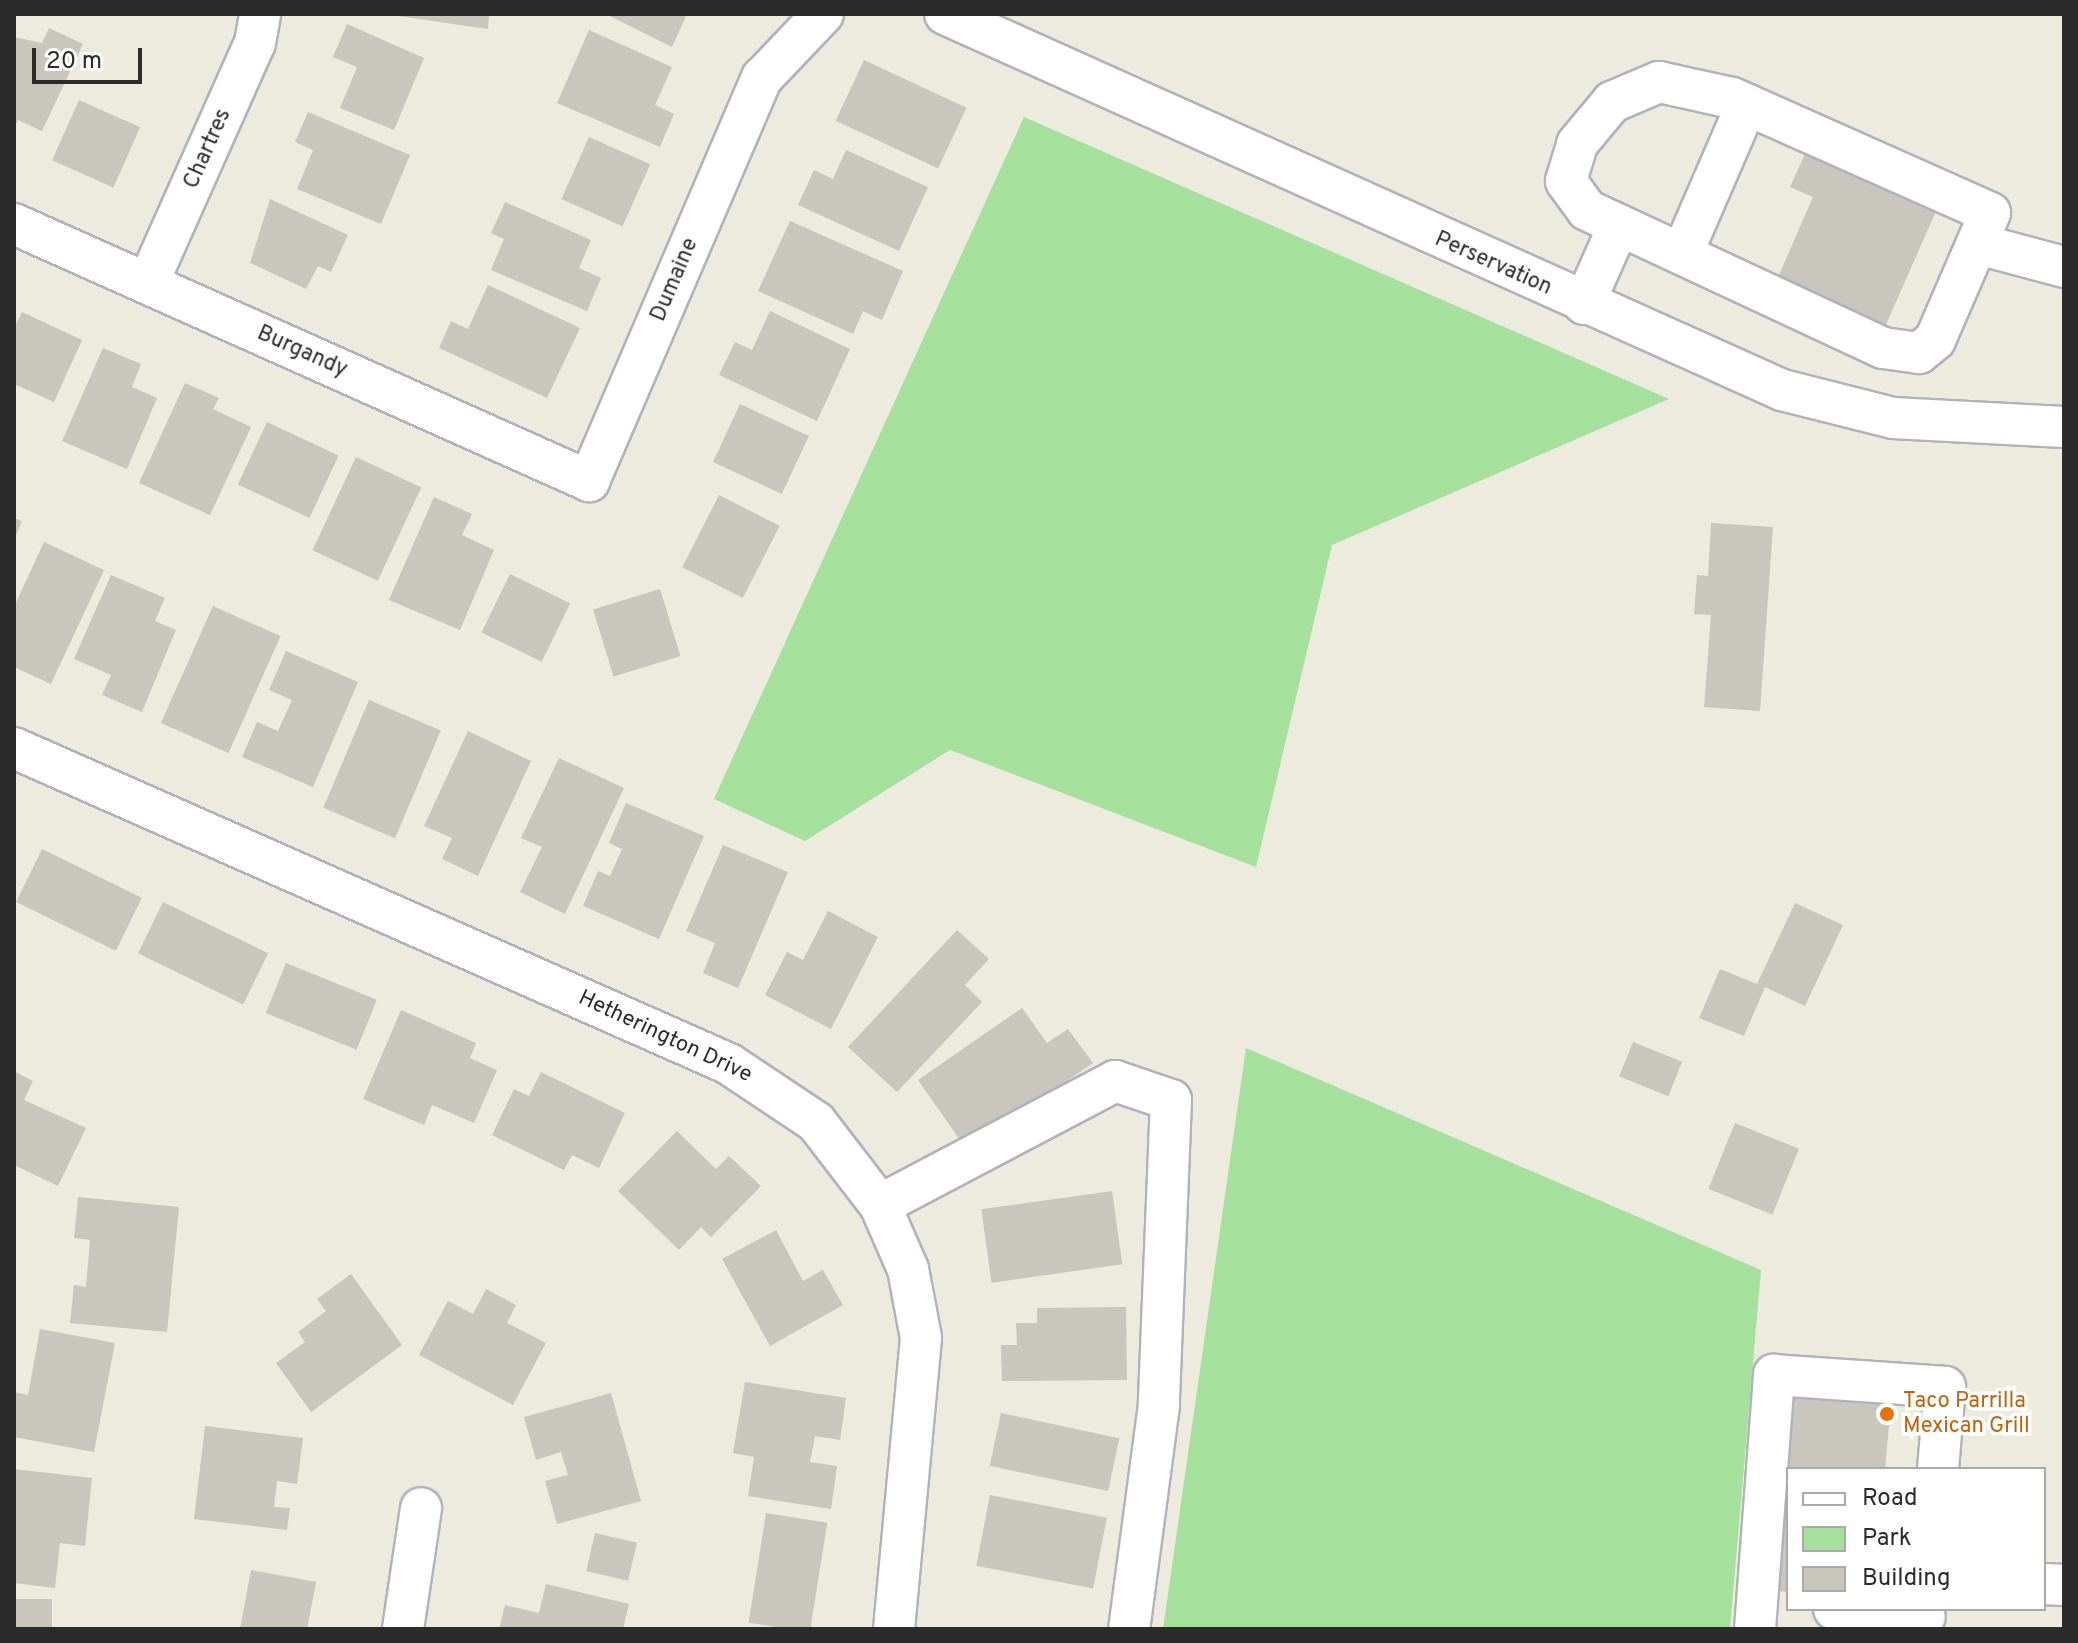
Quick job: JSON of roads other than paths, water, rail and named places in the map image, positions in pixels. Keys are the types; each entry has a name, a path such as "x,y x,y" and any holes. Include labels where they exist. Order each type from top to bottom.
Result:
{"street":[{"name":"Chartres","path":"148,283 255,43 260,14"},
{"name":"Dumaine","path":"589,481 762,78 784,14"},
{"name":"Dumaine","path":"762,78 823,14"},
{"name":"Perservation","path":"945,14 1584,304 1830,406 1893,418 2064,427"},
{"path":"1659,82 1747,104 1990,213 1935,340 1919,353 1883,348 1587,210 1566,181 1577,144 1612,102 1659,82"},
{"path":"1682,254 1747,104"},
{"name":"Burgandy","path":"14,224 589,481"},
{"path":"1584,304 1619,225"},
{"path":"1978,244 2064,267"},
{"name":"Hetherington Drive","path":"14,748 740,1069 816,1122 880,1205 908,1269 921,1338 894,1629"},
{"path":"880,1205 1115,1081 1171,1100 1159,1405 1129,1629"},
{"path":"1766,1612 1774,1375 1945,1387 1938,1467"},
{"path":"403,1629 421,1508"},
{"path":"1854,1611 1925,1618"}],"place":[{"name":"Taco Parrilla Mexican Grill","path":"1887,1414"}]}
